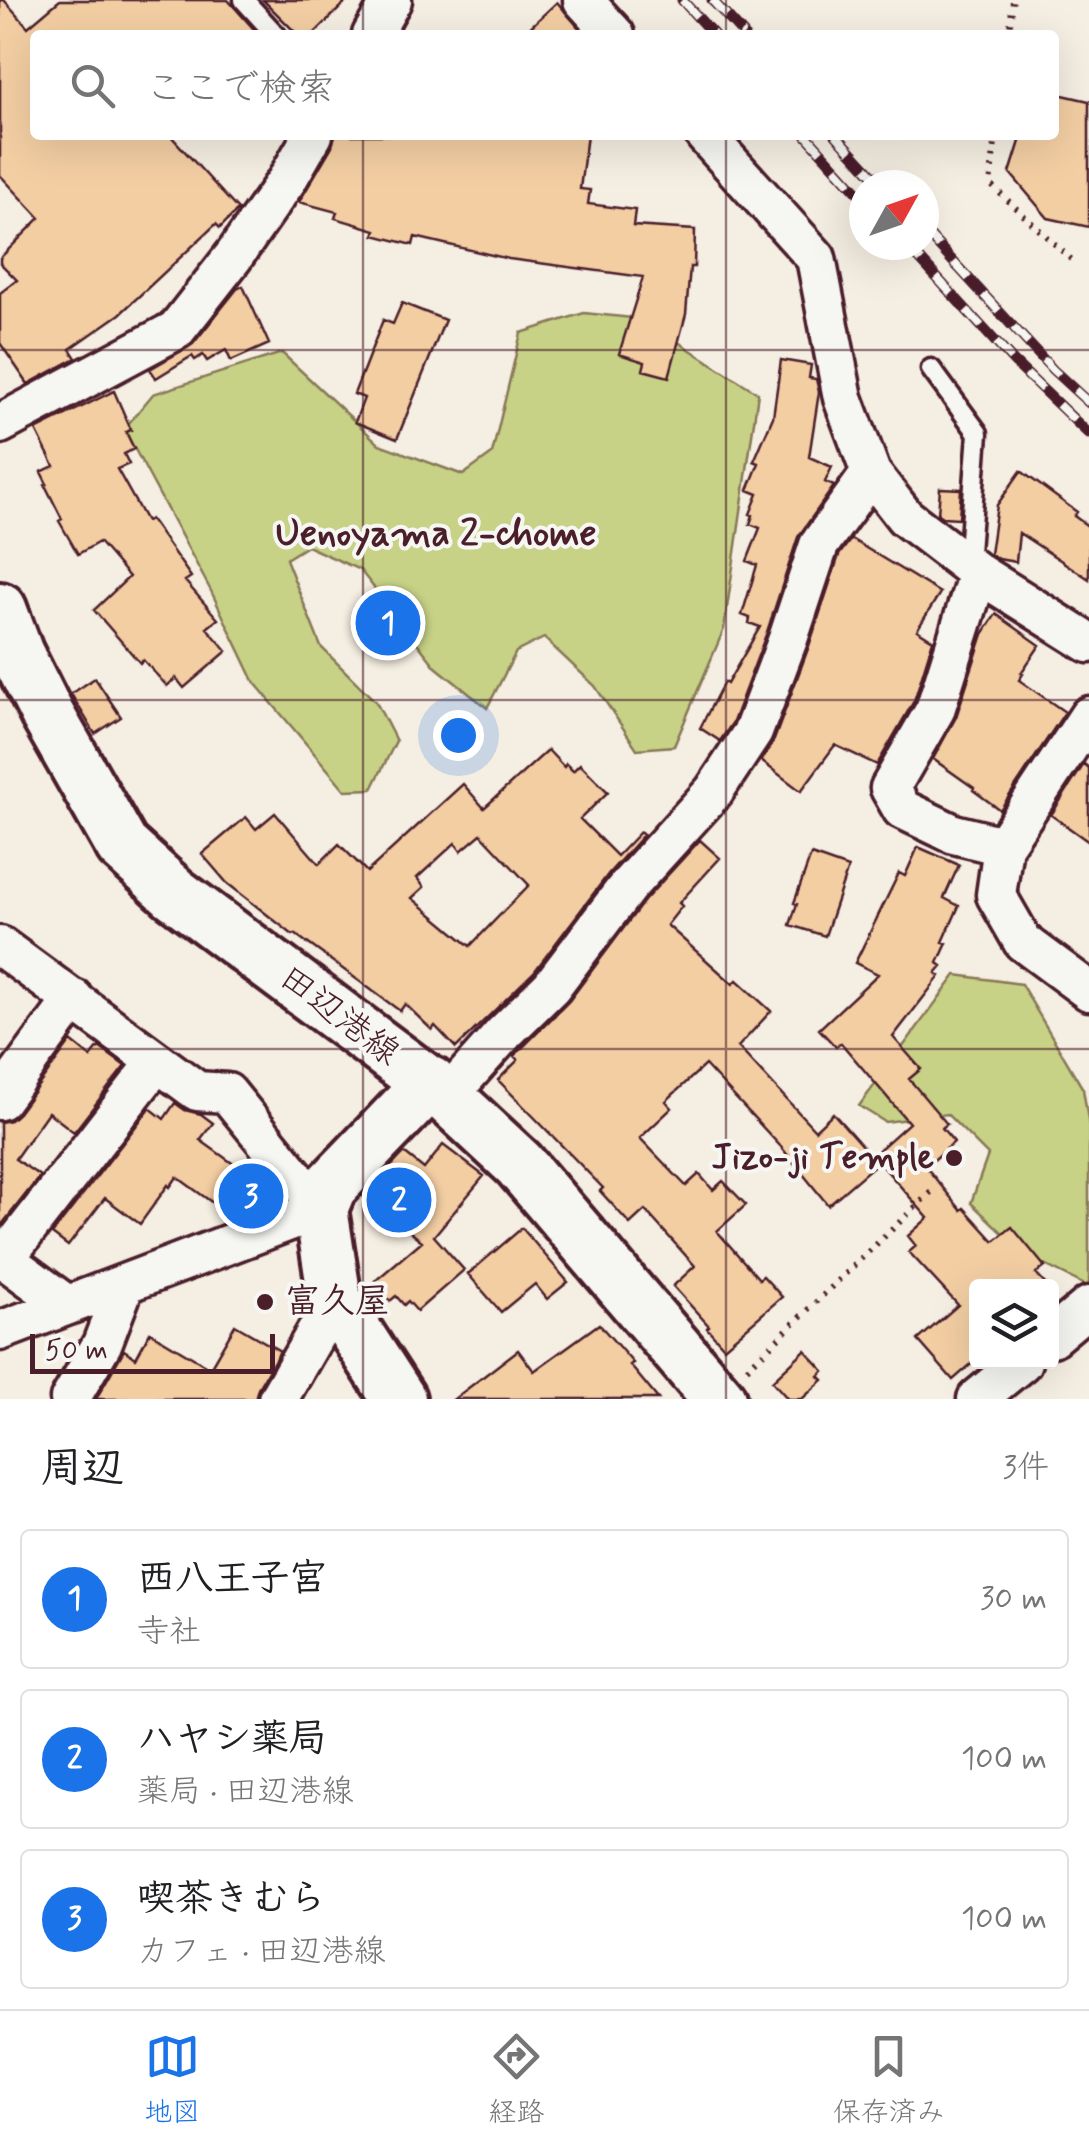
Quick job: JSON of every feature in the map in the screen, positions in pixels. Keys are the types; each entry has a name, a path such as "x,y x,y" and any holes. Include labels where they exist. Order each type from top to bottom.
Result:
{"main road":[{"name":"田辺港線","path":"4,635 122,846 174,893 438,1090 519,1164 717,1398"},
{"path":"399,1399 335,1300 321,1209 330,1187 438,1090"}],"street":[{"path":"375,30 392,0"},
{"path":"584,0 611,30"},
{"path":"0,424 176,330 234,256 310,140"},
{"path":"710,140 816,258 843,398 872,473 905,517 973,569 1089,643"},
{"path":"438,1090 551,987 627,888 714,791 753,732 820,545 872,473"},
{"path":"973,569 935,710 890,788 902,809 954,834 1003,846"},
{"path":"1089,716 1003,846 996,896 1023,942 1089,991"},
{"path":"0,946 198,1091 227,1093 321,1209 0,1331"},
{"path":"0,1100 74,999"},
{"path":"68,1305 2,1258 157,1062"},
{"path":"70,1399 102,1344 125,1284"},
{"path":"278,1399 335,1300"},
{"path":"1059,1331 1089,1306"},
{"path":"977,1399 1013,1369"}],"lane":[{"path":"244,0 271,30"},
{"path":"931,369 978,432 973,569"}],"path":[{"path":"1009,30 1013,0"},
{"path":"995,140 990,184 1074,263"},
{"path":"717,1398 932,1191"}],"green space":[{"path":"584,313 642,319 758,393 724,629 674,746 637,749 595,686 544,638 516,652 487,708 436,667 360,570 307,546 286,559 321,647 376,702 396,741 372,789 345,790 255,683 211,591 124,429 153,394 282,353 379,444 463,475 492,454 521,333"},
{"path":"956,975 1021,984 1083,1089 1089,1126 1089,1287 1027,1256 971,1203 988,1155 947,1114 885,1122 859,1106"}],"building":[{"path":"0,0 28,27 60,0 228,0 255,30 30,30 30,140 175,140 238,210 220,228 216,224 120,314 70,349 76,358 28,384 0,343 0,293 17,280 0,263 0,258 40,218 0,175"},
{"path":"263,0 348,0 318,30 293,30"},
{"path":"557,2 581,30 527,30"},
{"path":"1059,94 1089,101 1089,227 1048,218 1010,173 1020,140 1059,140"},
{"path":"334,140 586,140 580,189 590,190 588,204 635,210 633,226 695,230 686,314 669,377 643,370 645,362 619,354 643,277 509,259 415,237 413,245 374,235 376,230 335,218 337,212 299,202"},
{"path":"243,286 269,344 231,361 226,350 207,361 203,355 195,360 192,356 156,378 150,369 193,344"},
{"path":"402,303 445,320 397,439 355,422 364,398 354,394 383,320 393,324"},
{"path":"781,360 811,365 809,378 816,379 819,392 809,457 832,467 825,482 834,486 798,537 733,722 720,741 700,728 760,627 742,615 757,565 747,561 760,528 750,524 758,494 748,490 759,463 754,461 773,417"},
{"path":"114,391 131,430 126,432 134,449 124,454 129,464 117,469 146,521 150,519 191,577 185,581 218,619 207,628 227,651 184,688 176,678 167,686 143,660 140,663 94,610 129,577 99,542 78,554 59,521 62,519 41,472 54,466 36,430"},
{"path":"1021,471 1077,512 1074,516 1089,527 1089,579 1019,533 1016,562 990,554 997,505"},
{"path":"940,488 961,489 959,518 938,514"},
{"path":"851,539 940,593 917,630 933,640 914,701 877,765 835,745 801,791 761,761 774,740 839,555"},
{"path":"996,614 1040,645 1019,680 1065,712 1000,810 933,759 956,717 983,634"},
{"path":"95,678 121,717 95,734 71,694"},
{"path":"548,750 573,771 580,764 608,792 580,819 617,856 640,832 643,835 534,972 456,1048 405,1004 400,1011 293,935 227,883 202,854 246,817 256,829 275,813 319,864 339,844 367,872 463,784 484,808","holes":["481,834 529,885 470,946 412,898 424,887 417,878 455,843 461,851"]},
{"path":"1084,764 1089,768 1089,842 1051,815"},
{"path":"700,840 720,858 679,903 682,906 667,925 733,984 737,980 771,1011 738,1047 815,1130 833,1113 877,1163 828,1205 782,1148 705,1065 666,1101 672,1108 640,1138 686,1186 699,1174 713,1190 723,1181 746,1205 717,1231 759,1279 763,1276 782,1297 724,1347 673,1286 695,1266 645,1210 630,1224 600,1191 603,1188 498,1080 518,1060 514,1056 569,1001 644,901"},
{"path":"918,847 959,865 944,898 959,906 943,942 947,943 938,963 942,966 936,973 940,976 893,1037 921,1069 909,1079 947,1124 942,1128 954,1142 926,1167 961,1210 964,1208 994,1241 1012,1227 1045,1267 1036,1274 1041,1279 969,1279 969,1366 953,1380 918,1340 958,1305 909,1252 916,1246 908,1236 928,1218 873,1155 909,1123 841,1043 836,1047 819,1029 878,974 855,963 899,873 905,876"},
{"path":"811,855 848,868 825,936 790,925"},
{"path":"71,1041 91,1057 99,1047 125,1066 74,1132 48,1112 15,1159 40,1176 0,1227 0,1122 18,1113"},
{"path":"175,1103 213,1123 200,1140 242,1170 217,1206 177,1177 140,1224 105,1198 68,1246 52,1234 150,1108 164,1119"},
{"path":"443,1145 484,1176 434,1236 464,1270 417,1311 396,1296 390,1301 374,1282 422,1241 363,1196 404,1153 424,1169"},
{"path":"522,1228 568,1282 547,1299 535,1284 501,1312 468,1274"},
{"path":"599,1324 658,1399 454,1399 518,1350 534,1371"},
{"path":"235,1325 280,1351 255,1399 96,1399 124,1350 136,1358 150,1332 210,1368"},
{"path":"805,1350 824,1371 819,1376 823,1380 802,1399 788,1399 772,1381"}],"railway":[{"path":"682,0 709,30"},
{"path":"712,0 739,30"},
{"path":"811,140 849,182"},
{"path":"841,140 868,170"},
{"path":"939,246 1053,370 1089,403"},
{"path":"921,260 1014,362 1089,434"}],"place":[{"name":"西八王子宮","path":"388,623"},
{"name":"Jizo-ji Temple","path":"954,1158"},
{"name":"喫茶きむら","path":"251,1196"},
{"name":"ハヤシ薬局","path":"399,1200"},
{"name":"富久屋","path":"265,1302"}],"district":[{"name":"Uenoyama 2-chome","path":"436,534"}]}
